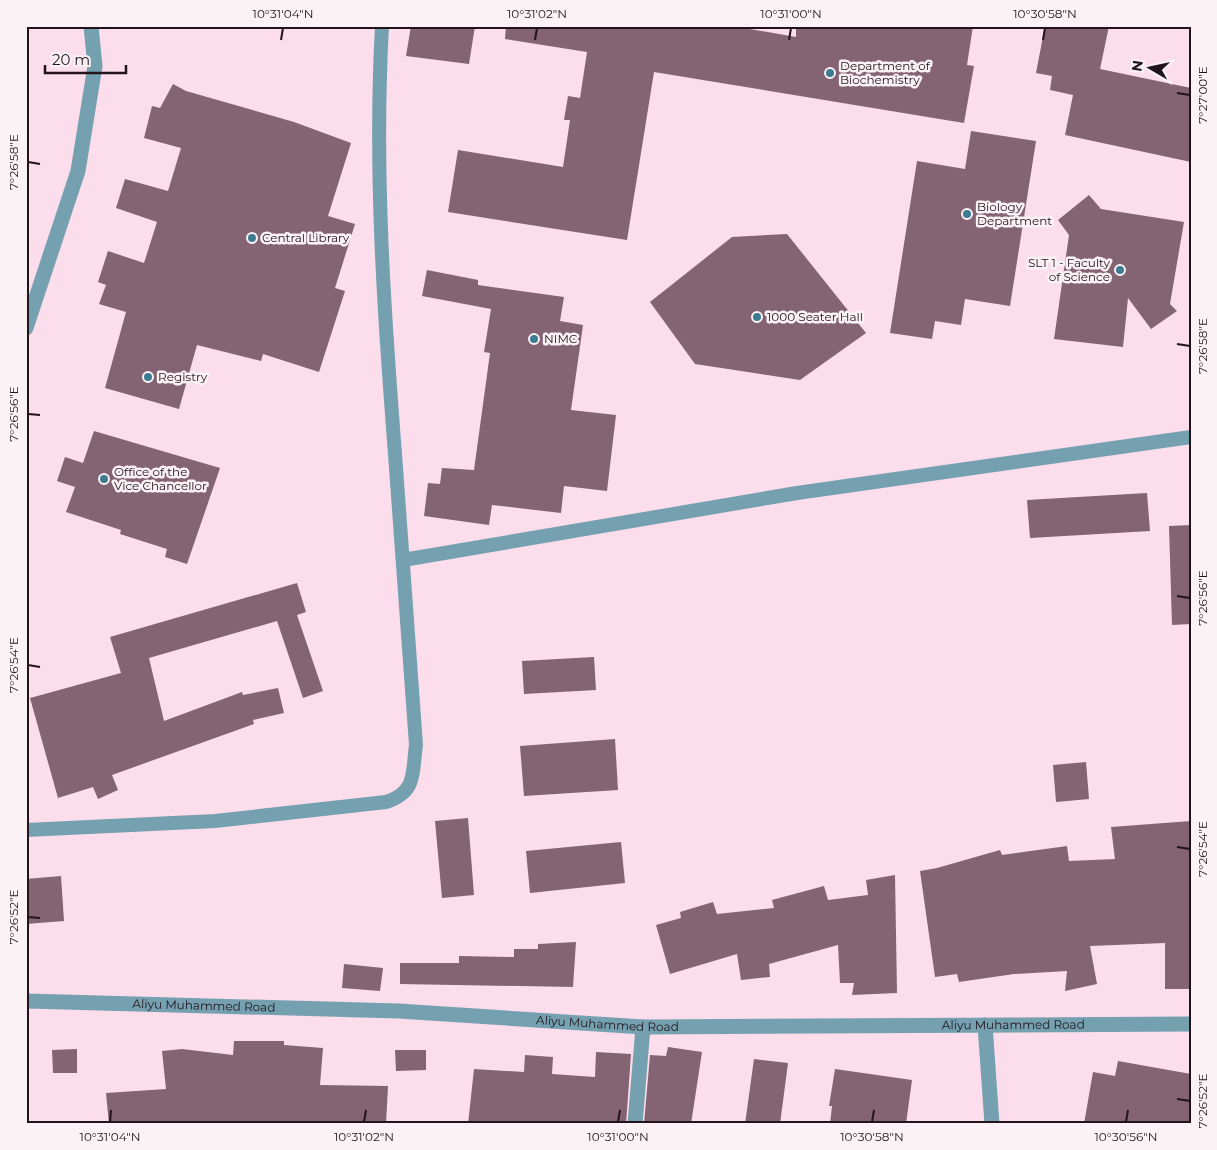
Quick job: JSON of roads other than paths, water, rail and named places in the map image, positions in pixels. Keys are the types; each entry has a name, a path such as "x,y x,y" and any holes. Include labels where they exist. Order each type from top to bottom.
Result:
{"street":[{"path":"26,328 78,171 95,66 92,26"},
{"name":"Aliyu Muhammed Road","path":"26,1001 399,1011 643,1027 1191,1024"},
{"path":"984,1024 992,1124"},
{"path":"635,1124 643,1027"}],"lane":[{"path":"26,830 215,821 386,802 400,797 410,785 416,745 388,360 381,225 378,92 382,26"},
{"path":"403,560 798,493 1191,437"}],"place":[{"name":"Department of Biochemistry","path":"830,73"},
{"name":"Biology Department","path":"967,214"},
{"name":"Central Library","path":"252,238"},
{"name":"SLT 1 - Faculty of Science","path":"1120,270"},
{"name":"1000 Seater Hall","path":"757,317"},
{"name":"NIMC","path":"534,339"},
{"name":"Registry","path":"148,377"},
{"name":"Office of the Vice Chancellor","path":"104,479"}]}
